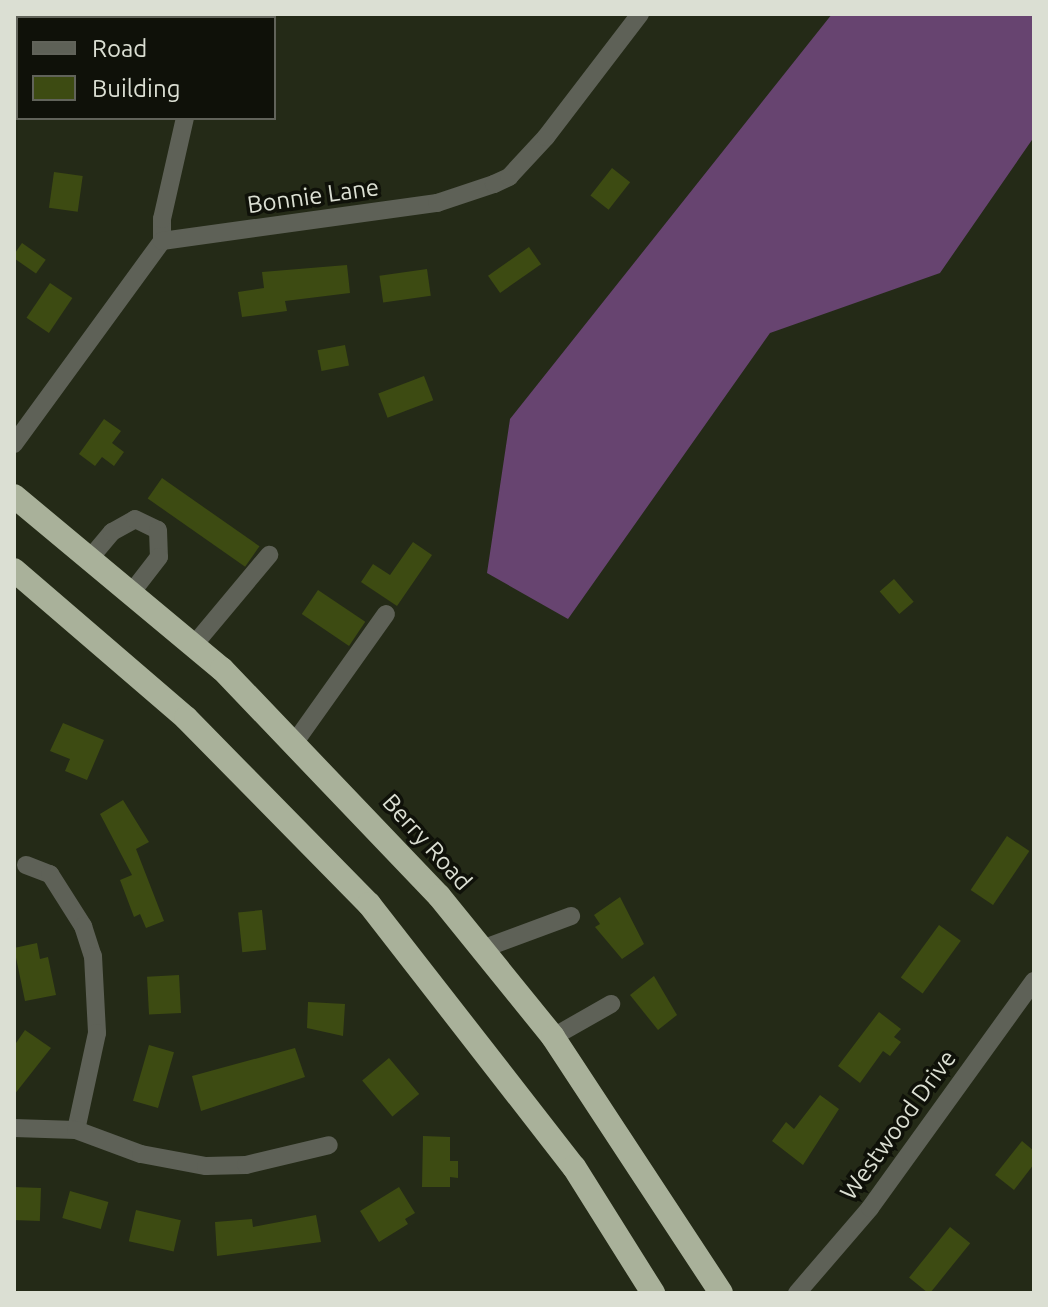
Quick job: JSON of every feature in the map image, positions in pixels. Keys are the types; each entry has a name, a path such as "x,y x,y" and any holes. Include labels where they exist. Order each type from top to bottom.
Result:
{"highway":[{"name":"Berry Road","path":"14,496 91,557 193,646 295,742 388,838 553,1037 721,1293"},
{"path":"14,570 197,728 369,904 574,1167 653,1293"}],"street":[{"name":"Bonnie Lane","path":"162,241 437,203 509,177 546,137 640,14"},
{"path":"14,444 162,241 185,120"},
{"path":"91,557 112,532 135,519 158,530 159,557 132,592"},
{"path":"193,646 269,555"},
{"path":"295,742 386,614"},
{"path":"26,865 50,874 83,926 93,956 97,1033 76,1130"},
{"path":"482,949 571,916"},
{"name":"Westwood Drive","path":"797,1293 870,1208 1034,981"},
{"path":"553,1037 611,1004"},
{"path":"14,1128 76,1130 141,1154 206,1166 257,1163 329,1145"}],"shaded area":[{"path":"832,14 1034,14 1034,137 940,273 770,333 568,619 487,573 510,419"}],"building":[{"path":"612,168 630,182 609,210 590,196"},
{"path":"54,172 83,176 78,212 49,208"},
{"path":"22,243 46,260 36,274 14,258"},
{"path":"529,247 541,264 500,293 488,276"},
{"path":"347,265 350,293 285,301 287,311 242,317 238,292 264,288 262,272"},
{"path":"427,269 431,296 383,302 379,276"},
{"path":"50,283 72,298 49,333 27,318"},
{"path":"345,345 349,366 322,371 318,350"},
{"path":"424,376 433,400 388,418 378,394"},
{"path":"104,419 121,431 112,443 124,452 114,466 102,457 95,466 79,454"},
{"path":"162,478 259,546 245,567 148,498"},
{"path":"413,542 432,555 397,606 361,582 373,564 390,575"},
{"path":"894,579 914,602 899,614 880,591"},
{"path":"318,590 365,622 349,646 302,614"},
{"path":"63,723 104,740 87,780 65,771 70,759 50,751"},
{"path":"123,800 149,842 136,849 164,921 146,928 140,914 134,917 120,880 132,875 100,814"},
{"path":"1007,836 1029,851 993,905 971,890"},
{"path":"620,897 644,944 622,959 595,927 600,924 594,915"},
{"path":"262,910 266,950 242,952 238,913"},
{"path":"939,925 961,941 923,993 901,978"},
{"path":"37,943 40,959 48,957 56,995 25,1001 14,948"},
{"path":"179,975 181,1013 149,1015 147,977"},
{"path":"654,976 677,1015 658,1030 630,995"},
{"path":"308,1002 345,1004 343,1036 307,1028"},
{"path":"879,1012 901,1029 894,1037 901,1042 890,1056 883,1051 860,1083 838,1066"},
{"path":"25,1030 51,1048 14,1095 14,1046"},
{"path":"149,1045 174,1052 158,1108 133,1101"},
{"path":"295,1048 305,1077 201,1111 192,1076"},
{"path":"389,1058 419,1094 392,1117 362,1080"},
{"path":"820,1095 839,1109 803,1165 772,1141 786,1122 794,1129"},
{"path":"423,1136 450,1137 450,1161 458,1161 458,1178 450,1177 450,1187 422,1187"},
{"path":"1022,1141 1034,1151 1034,1164 1014,1190 995,1175"},
{"path":"14,1187 41,1188 40,1221 14,1220"},
{"path":"399,1187 415,1213 405,1219 408,1224 379,1242 360,1211"},
{"path":"70,1191 108,1202 101,1229 62,1218"},
{"path":"136,1210 181,1220 174,1252 129,1241"},
{"path":"316,1215 321,1242 217,1256 215,1222 252,1219 253,1227"},
{"path":"950,1227 970,1243 930,1293 909,1278"}]}
